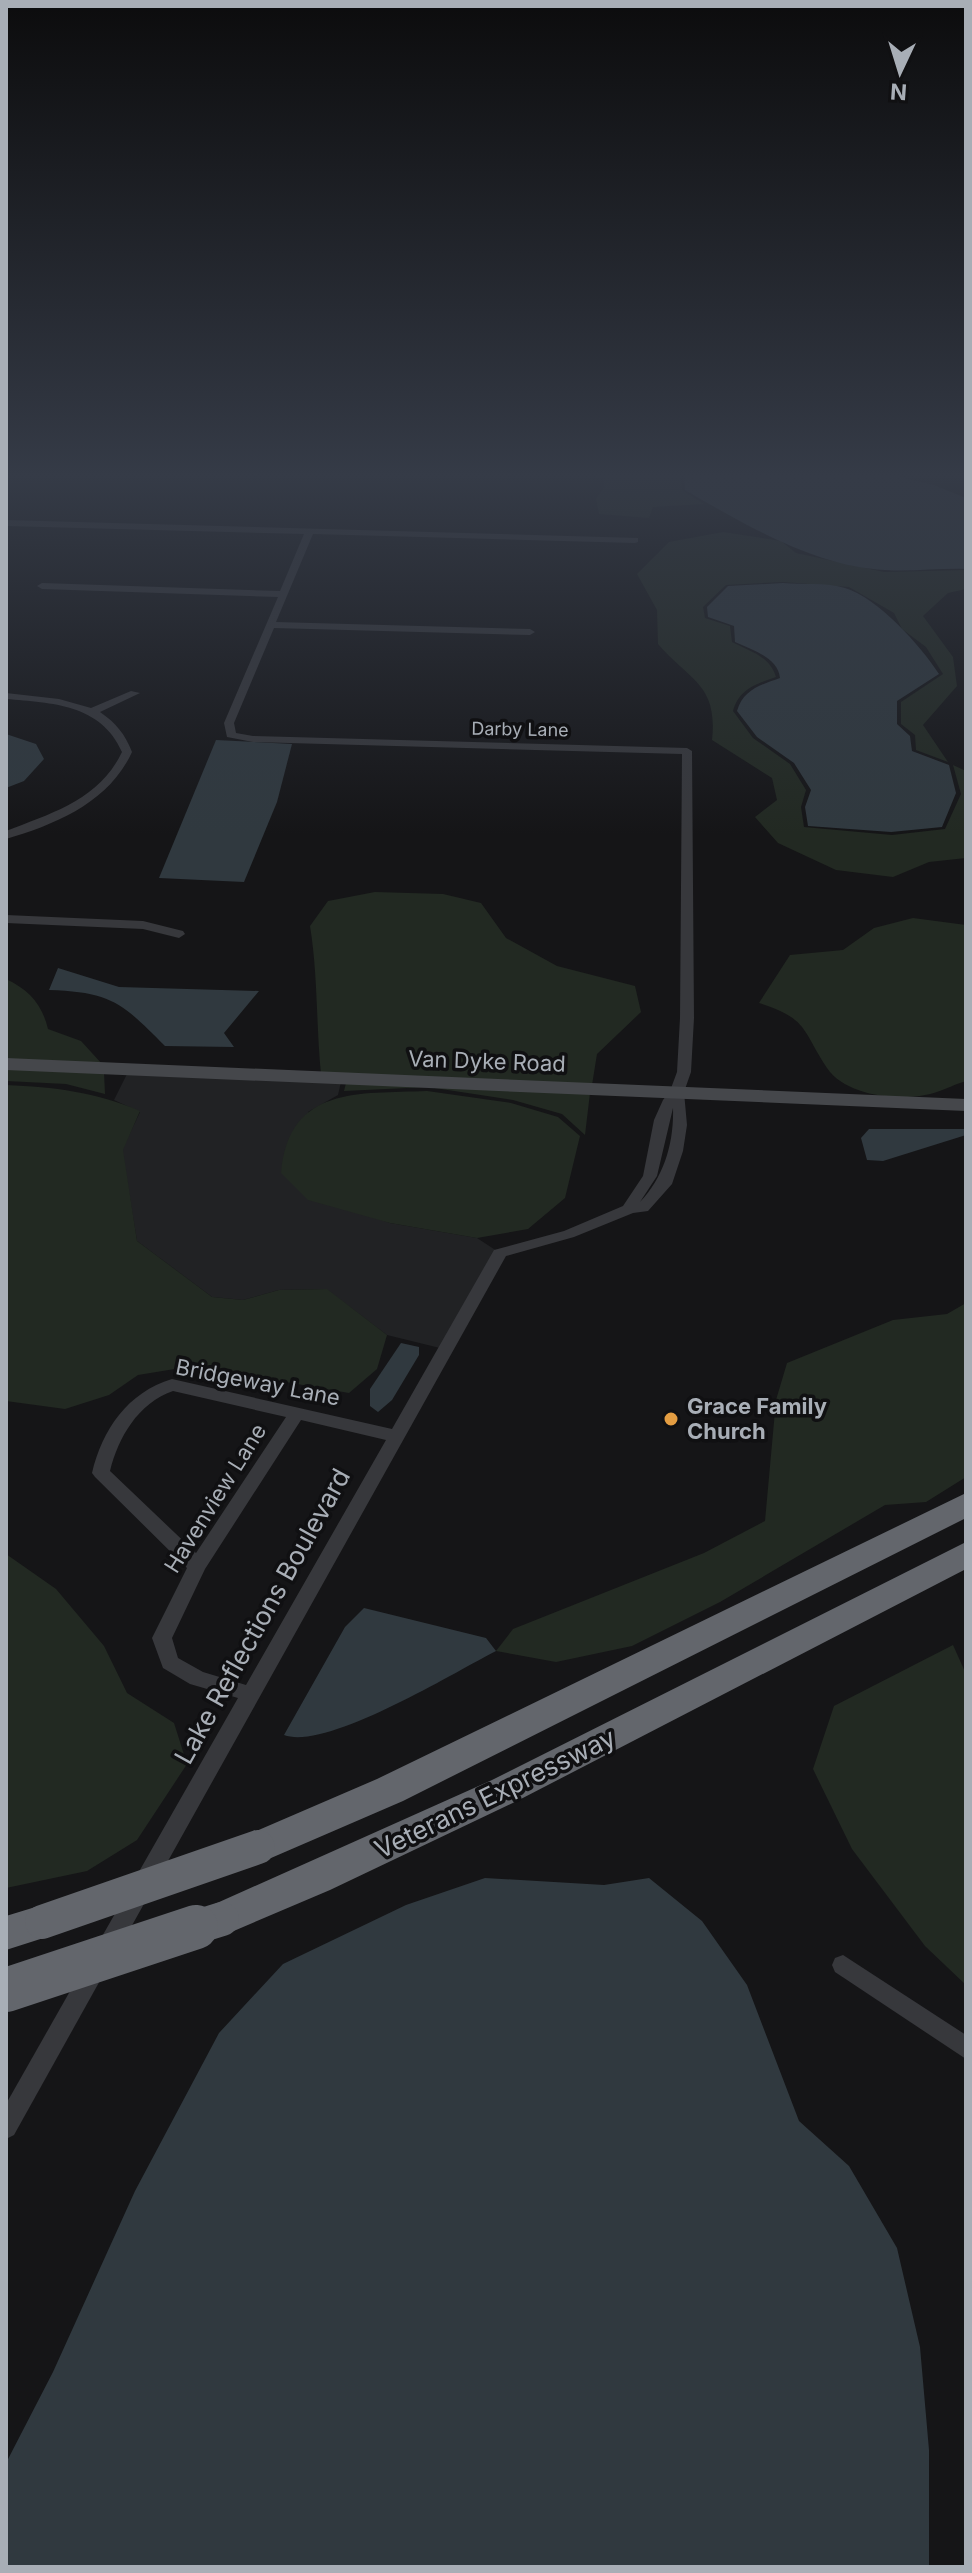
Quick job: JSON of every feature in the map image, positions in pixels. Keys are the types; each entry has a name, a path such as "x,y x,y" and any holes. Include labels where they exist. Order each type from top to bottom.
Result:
{"highway":[{"path":"6,1933 258,1847 390,1790 966,1504"},
{"name":"Veterans Expressway","path":"6,1990 222,1919 351,1864 470,1808 966,1554"}],"main road":[{"name":"Van Dyke Road","path":"6,1064 966,1105"}],"street":[{"path":"257,593 285,594"},
{"name":"Darby Lane","path":"285,594 229,723 228,731 240,738 687,751 687,1018 684,1072 677,1092"},
{"path":"271,625 530,632"},
{"path":"91,712 135,693"},
{"path":"6,696 91,712 110,724 124,740 127,752 122,767 106,789 6,835"},
{"path":"6,919 143,925 179,934"},
{"name":"Lake Reflections Boulevard","path":"6,2127 500,1253 569,1234 630,1209 643,1208 662,1187 669,1170 681,1104 677,1092"},
{"name":"Bridgeway Lane","path":"197,1566 101,1473 103,1455 142,1399 158,1388 172,1385 395,1436"},
{"name":"Havenview Lane","path":"251,1694 197,1678 170,1663 162,1638 197,1566 297,1413"},
{"path":"843,1965 966,2048"}],"shaded area":[{"path":"648,593 718,593 703,607 705,618 730,626 732,642 769,664 776,677 744,692 733,711 753,738 790,764 806,790 801,807 804,827 892,835 945,829 961,794 953,765 966,771 966,858 929,862 893,877 836,870 778,843 755,817 777,800 772,778 712,740 713,721 706,695 658,644 657,610"},
{"path":"721,593 858,593 898,624 939,674 897,701 897,724 910,736 912,751 949,765 956,793 942,827 891,832 808,826 805,807 811,790 794,763 757,737 737,711 748,693 780,678 778,671 769,659 735,642 734,626 708,617 707,607"},
{"path":"860,593 948,593 923,616 953,657 957,686 923,725 948,762 916,750 915,735 901,724 901,702 943,674 926,647 902,629 894,613"},
{"path":"6,734 36,744 44,759 24,781 6,788"},
{"path":"216,740 292,744 277,802 244,882 159,878"},
{"path":"375,892 443,894 481,903 506,938 557,966 635,986 641,1012 597,1054 592,1085 321,1074 310,926 328,901"},
{"path":"913,918 966,925 966,1081 935,1093 913,1097 872,1094 835,1077 802,1026 787,1014 759,1003 790,955 843,950 874,928"},
{"path":"58,968 119,987 259,991 224,1033 234,1047 165,1046 138,1019 102,997 49,990"},
{"path":"6,979 33,999 48,1029 81,1041 102,1064 6,1060"},
{"path":"6,1068 104,1072 105,1094 66,1084 6,1081"},
{"path":"127,1074 341,1082 338,1095 308,1112 362,1213 390,1223 477,1238 500,1253 444,1349 387,1335 326,1289 279,1290 243,1300 212,1297 137,1241 122,1150 140,1112 114,1100"},
{"path":"346,1083 590,1093 585,1135 562,1114 513,1100 428,1087 344,1091"},
{"path":"6,1085 74,1092 107,1099 140,1111 123,1150 137,1241 212,1297 243,1300 279,1290 327,1289 387,1335 377,1369 349,1393 193,1366 138,1375 109,1395 65,1409 6,1401"},
{"path":"427,1091 511,1103 558,1117 580,1136 565,1198 528,1229 477,1238 390,1223 308,1200 281,1173 287,1144 298,1123 313,1109 353,1095"},
{"path":"869,1129 966,1129 966,1135 883,1161 867,1160 861,1138"},
{"path":"966,1303 966,1477 926,1502 885,1505 720,1602 632,1646 556,1662 496,1651 513,1629 704,1553 765,1521 776,1400 787,1363 893,1320 947,1314"},
{"path":"401,1343 419,1347 419,1355 392,1400 378,1412 370,1406 370,1389"},
{"path":"6,1554 56,1589 104,1646 127,1693 174,1723 187,1764 137,1840 87,1871 6,1888"},
{"path":"364,1608 486,1638 496,1651 358,1721 329,1732 303,1737 284,1735 345,1627"},
{"path":"953,1645 966,1674 966,1985 925,1946 852,1849 813,1769 834,1706"},
{"path":"485,1878 604,1885 649,1878 702,1921 747,1985 799,2121 849,2166 897,2248 920,2347 929,2450 929,2567 6,2567 6,2463 53,2372 135,2191 219,2033 283,1964 406,1905"}],"place":[{"name":"Grace Family Church","path":"671,1419"}]}
